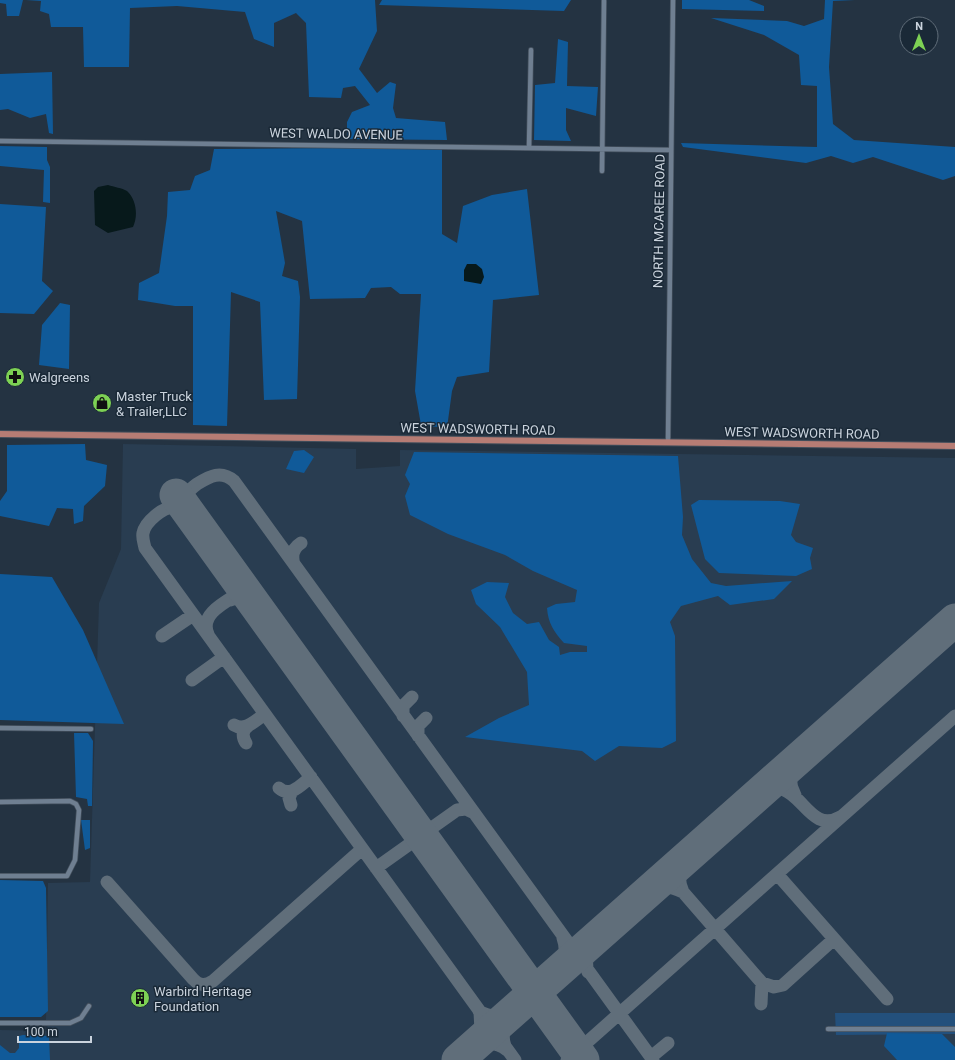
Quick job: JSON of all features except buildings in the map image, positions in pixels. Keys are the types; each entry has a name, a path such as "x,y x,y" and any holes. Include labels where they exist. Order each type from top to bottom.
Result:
{"main road":[{"name":"WEST WADSWORTH ROAD","path":"0,434 955,446"}],"street":[{"name":"NORTH MCAREE ROAD","path":"668,442 673,0"},
{"path":"602,171 604,2"},
{"path":"529,148 530,50"},
{"name":"WEST WALDO AVENUE","path":"0,141 671,150"},
{"path":"0,728 91,729"},
{"path":"0,802 70,801 76,804 79,810 75,860 67,876 0,876"},
{"path":"0,1023 70,1024 81,1018 89,1006"},
{"path":"828,1029 955,1029"}],"shaded area":[{"path":"0,0 23,0 19,16 7,16 6,4 0,3"},
{"path":"26,0 375,0 377,31 359,69 377,93 390,82 396,84 393,108 396,118 445,122 447,140 347,139 347,122 352,112 370,105 355,86 343,88 341,98 309,97 306,23 296,13 274,23 274,47 254,39 245,12 177,6 130,8 129,67 84,67 83,27 51,27 49,14 40,11 41,1"},
{"path":"382,0 571,0 564,11 379,5"},
{"path":"682,0 749,0 764,6 764,11 682,9"},
{"path":"825,0 855,0 833,1 829,67 833,124 854,140 955,147 955,176 943,180 873,157 853,163 831,156 806,163 683,147 681,143 817,147 817,86 801,85 799,55 764,35 711,18 787,21 804,26 824,19"},
{"path":"558,39 568,42 567,86 598,87 596,116 566,108 566,130 571,141 534,140 535,85 555,83"},
{"path":"52,72 53,134 49,133 46,114 30,118 8,109 0,110 0,74"},
{"path":"0,146 47,147 47,160 50,167 50,203 43,202 44,170 0,166"},
{"path":"442,147 442,234 457,243 463,206 492,195 527,189 539,295 493,300 489,372 457,377 452,391 447,428 421,425 415,391 421,294 400,294 391,287 371,288 365,298 310,299 302,221 276,211 285,263 282,276 298,281 300,297 297,399 264,400 260,302 231,292 227,426 193,425 193,306 175,306 138,300 139,283 159,273 167,216 168,192 190,190 195,176 210,170 214,149"},
{"path":"108,185 127,191 133,199 136,209 136,218 133,227 108,233 95,225 94,191 98,187"},
{"path":"0,204 46,207 42,281 53,291 34,314 0,313"},
{"path":"467,264 476,264 482,269 484,277 481,284 464,281 464,270"},
{"path":"60,303 70,305 69,369 39,365 42,325"},
{"path":"85,444 86,460 107,465 105,486 84,506 83,521 74,524 73,509 57,508 49,526 0,516 0,501 7,491 7,445"},
{"path":"123,444 356,449 356,469 400,466 400,450 955,458 955,1060 0,1060 0,1030 47,1031 48,883 90,882 99,603 121,549"},
{"path":"304,450 314,457 304,473 286,469 294,451"},
{"path":"414,452 678,456 683,517 682,535 692,559 711,583 726,586 792,581 774,599 730,605 718,596 681,606 670,622 675,636 676,741 662,748 619,746 595,761 582,751 465,737 499,718 529,705 527,672 500,627 476,604 471,590 487,582 509,583 505,597 513,613 527,624 539,622 549,640 559,647 560,655 570,652 587,652 587,646 564,643 552,627 547,608 556,604 575,602 577,590 533,571 505,555 448,534 410,515 405,496 410,484 405,475"},
{"path":"699,500 780,501 800,504 791,535 796,542 813,548 810,558 812,569 796,576 719,573 705,559 691,505"},
{"path":"0,574 52,577 83,630 124,724 0,720"},
{"path":"74,733 88,733 93,741 92,806 88,806 87,799 76,797"},
{"path":"81,820 90,820 90,848 85,850"},
{"path":"0,880 43,881 46,888 48,1011 41,1017 0,1017"},
{"path":"835,1013 955,1013 955,1034 836,1035"},
{"path":"887,1033 942,1034 955,1047 955,1060 897,1060 884,1046"},
{"path":"19,1036 49,1036 50,1060 0,1060 0,1045 10,1053 15,1053 19,1048"}],"taxiway":[{"path":"188,513 185,504 185,497 197,484 216,475 225,476 234,481 653,1060"},
{"path":"188,513 174,507 160,512 155,516 144,529 143,539 145,548 515,1060"},
{"path":"294,564 293,552 301,543"},
{"path":"208,634 206,626 207,620 211,613 244,590"},
{"path":"230,600 239,597 252,601"},
{"path":"162,636 193,615"},
{"path":"938,635 955,626"},
{"path":"192,680 224,657"},
{"path":"403,716 403,706 412,697"},
{"path":"234,725 238,727 246,726 265,714"},
{"path":"567,1060 955,716"},
{"path":"418,736 418,726 426,718"},
{"path":"246,743 243,734 248,726"},
{"path":"795,795 791,786 790,777 798,759"},
{"path":"279,788 283,791 291,791 299,787 311,777"},
{"path":"755,797 770,789 782,789 792,794 818,818 828,821 840,817"},
{"path":"291,805 289,798 292,791"},
{"path":"431,850 429,837 433,827 457,810 466,809 472,812"},
{"path":"412,822 422,829 433,827"},
{"path":"376,868 421,836"},
{"path":"107,882 193,979 200,984 207,984 213,981 362,849"},
{"path":"683,892 680,882 680,872 684,863 691,854"},
{"path":"777,874 887,999"},
{"path":"636,902 647,893 658,888 669,887 683,892 762,983 761,1004"},
{"path":"556,974 561,965 565,952 563,938"},
{"path":"588,972 587,958 591,946 596,938"},
{"path":"762,983 774,987 783,985 834,939"},
{"path":"479,1011 492,1016 505,1015 514,1011"},
{"path":"505,1046 503,1036 505,1027 514,1011"},
{"path":"472,1048 481,1031 480,1012"},
{"path":"472,1048 490,1043 503,1047 507,1050"},
{"path":"651,1057 668,1043"}],"runway":[{"path":"176,495 583,1060"},
{"path":"458,1060 955,620"}],"place":[{"name":"Walgreens","path":"15,377"},
{"name":"Master Truck & Trailer,LLC","path":"102,403"},
{"name":"Warbird Heritage Foundation","path":"140,998"}]}
